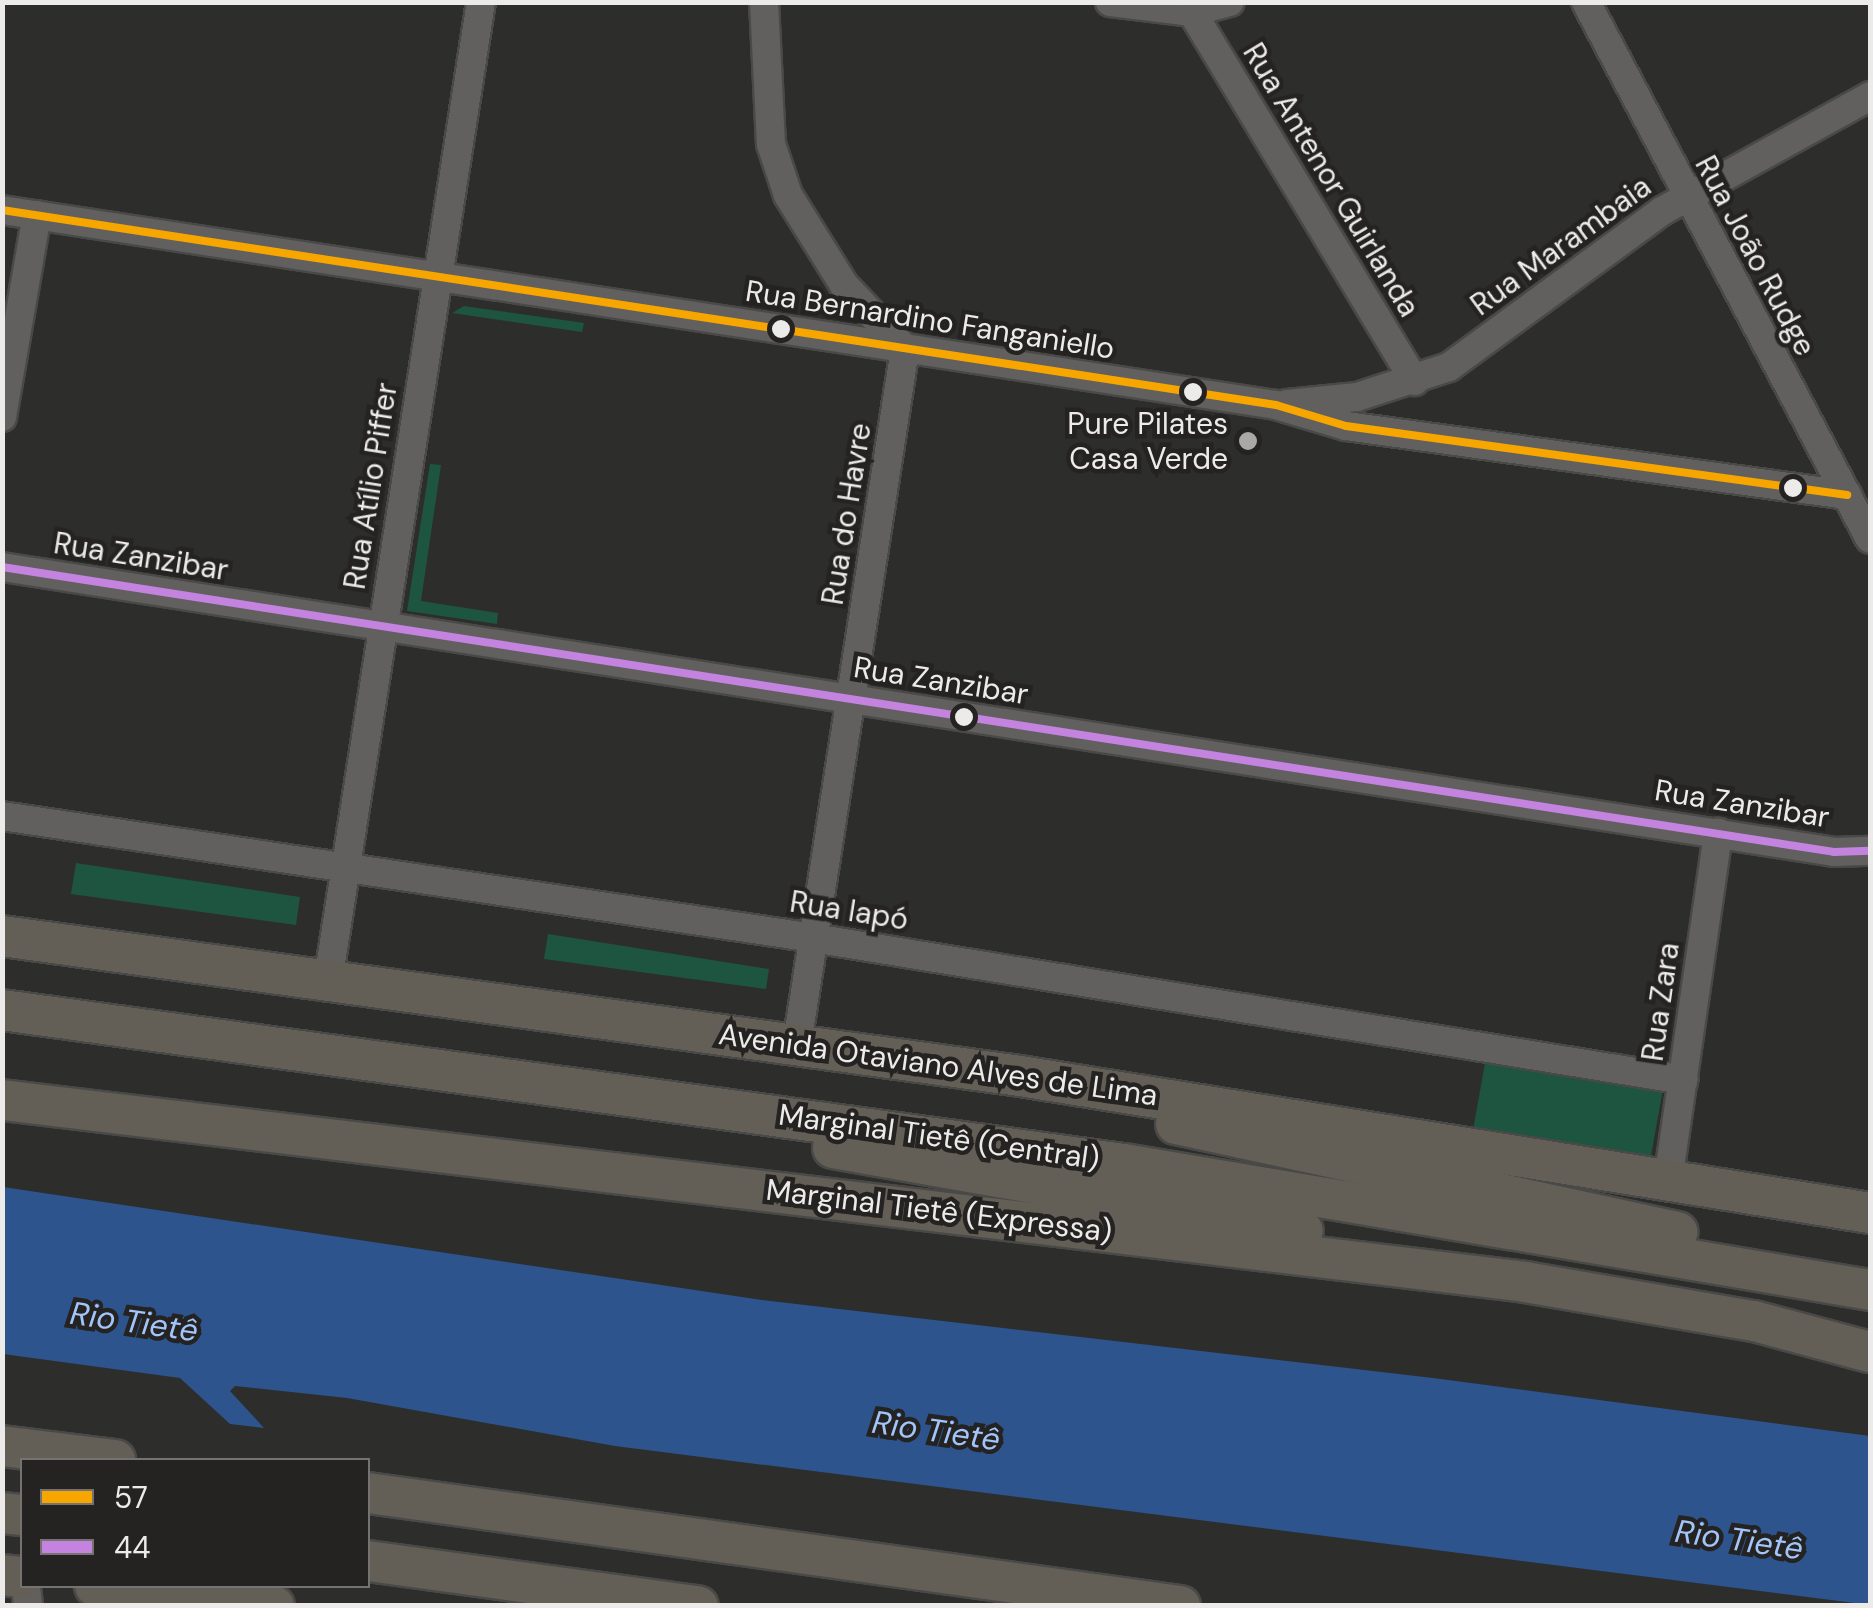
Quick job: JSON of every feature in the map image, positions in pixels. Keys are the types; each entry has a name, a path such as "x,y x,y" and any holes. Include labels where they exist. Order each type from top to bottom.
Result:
{"highway":[{"name":"Avenida Otaviano Alves de Lima","path":"2,936 1020,1076 1870,1213"},
{"name":"Marginal Tietê (Central)","path":"2,1010 693,1100 1124,1164 1853,1288"},
{"path":"1020,1076 1152,1119 1762,1252 1853,1288"},
{"name":"Marginal Tietê (Expressa)","path":"2,1100 1526,1282 1754,1321 1870,1352"},
{"path":"693,1100 758,1136 1435,1254 1526,1282"},
{"path":"1754,1321 1814,1319 1870,1328"},
{"path":"2,1446 98,1458"},
{"path":"370,1493 1180,1606"},
{"path":"370,1561 698,1606"},
{"path":"939,1573 986,1606"},
{"path":"112,1588 274,1606"}],"street":[{"name":"Rua Atílio Piffer","path":"328,981 480,2"},
{"path":"764,2 771,144 788,195 844,284 906,349"},
{"path":"1110,2 1192,12 1230,2"},
{"name":"Rua João Rudge","path":"1586,2 1870,540"},
{"name":"Rua Antenor Guirlanda","path":"1192,12 1415,381"},
{"name":"Rua Marambaia","path":"1276,405 1356,397 1450,367 1687,198 1870,96"},
{"name":"Rua Bernardino Fanganiello","path":"2,210 1276,405 1302,418 1368,429 1847,494"},
{"path":"2,417 37,215"},
{"name":"Rua do Havre","path":"798,1044 906,349"},
{"path":"1368,429 1415,381"},
{"name":"Rua Zanzibar","path":"2,567 381,630 1834,852 1870,851"},
{"name":"Rua Iapó","path":"2,816 813,938 1684,1080"},
{"name":"Rua Zara","path":"1668,1181 1718,833"}],"green space":[{"path":"464,306 584,323 582,332 452,313"},
{"path":"430,464 441,465 421,601 498,613 497,624 407,611"},
{"path":"76,863 300,897 296,925 71,894"},
{"path":"548,934 769,969 766,989 544,959"},
{"path":"1487,1052 1664,1084 1650,1161 1473,1130"}],"water":[{"name":"Rio Tietê","path":"3,1187 762,1300 1433,1378 1870,1436 1870,1605 615,1446 347,1398 235,1386 230,1391 264,1428 230,1424 180,1378 3,1354"}],"transit line":[{"name":"57","path":"2,210 1276,405 1346,426 1847,495"},
{"name":"44","path":"2,567 1834,852 1870,851"}],"place":[{"name":"Pure Pilates Casa Verde","path":"1248,441"}]}
